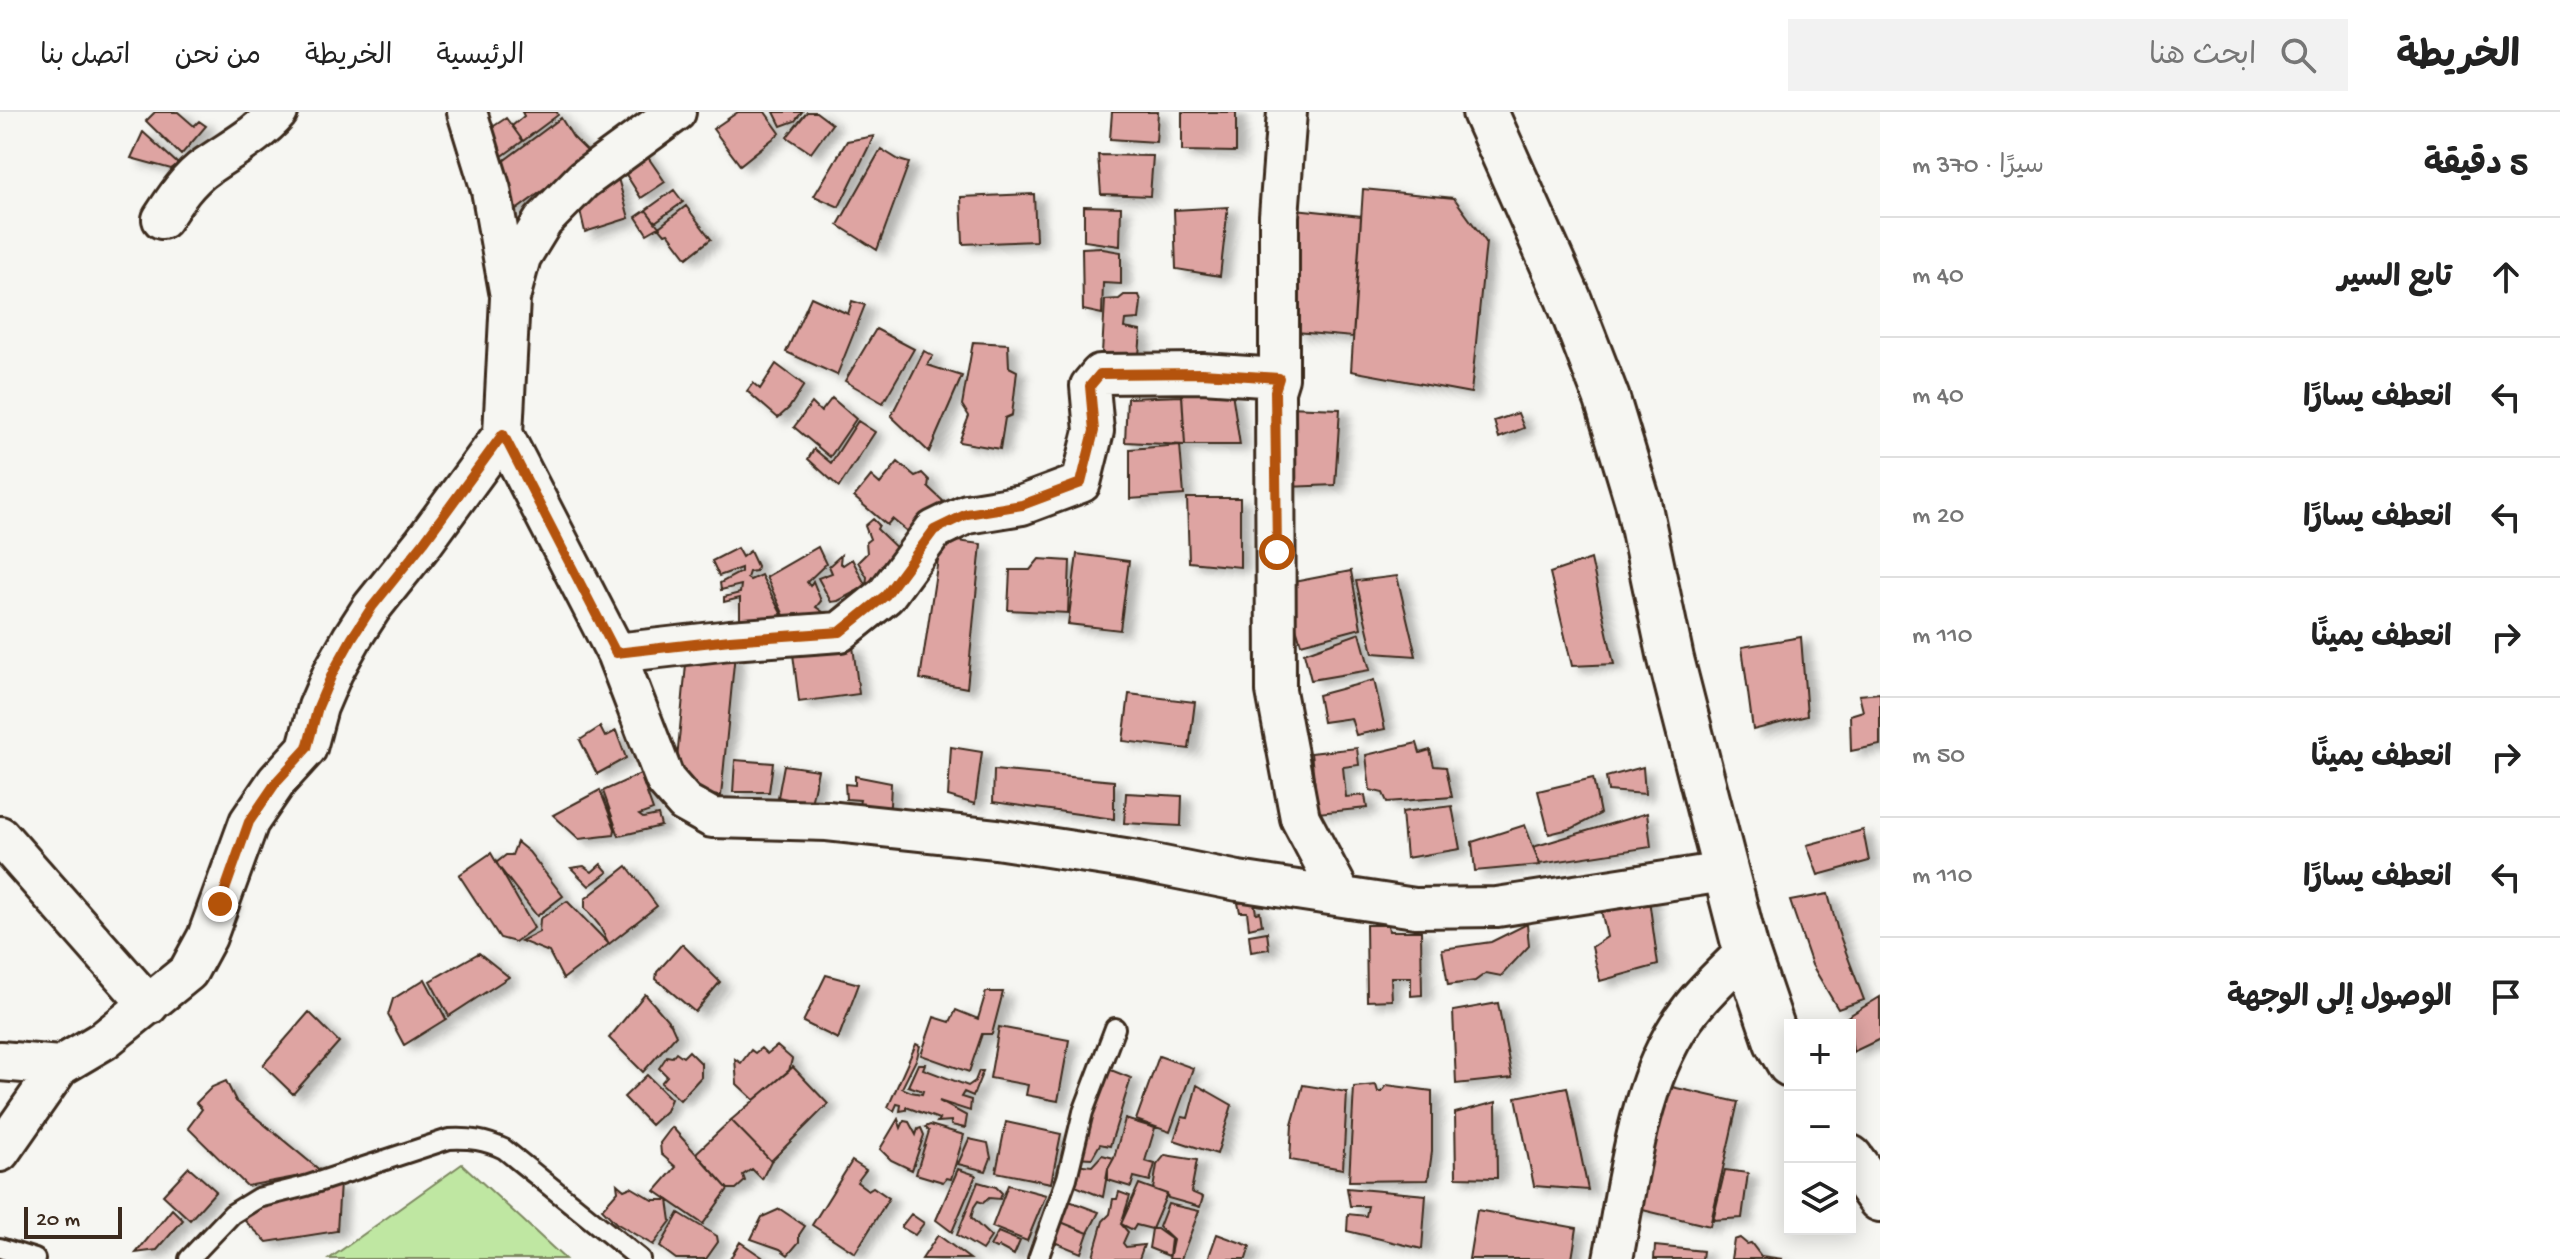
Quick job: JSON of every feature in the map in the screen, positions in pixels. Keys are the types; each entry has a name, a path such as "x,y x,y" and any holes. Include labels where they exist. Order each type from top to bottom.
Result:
{"street":[{"path":"162,219 184,187 263,129 278,112"},
{"path":"467,112 491,190 510,298"},
{"path":"676,112 583,180 543,221 521,257 510,298 503,434 616,653 665,780 685,803 712,818 827,821 996,839 1415,908 1497,907 1724,872"},
{"path":"1287,112 1279,216 1279,378 1275,391 1276,691 1300,818 1341,895"},
{"path":"1485,112 1568,298 1607,399 1638,502 1671,659 1724,872 1746,951 1777,1042 1784,1054"},
{"path":"616,653 840,632 886,595 934,530 967,514 1022,505 1081,483 1094,431 1090,386 1100,374 1202,373 1279,378"},
{"path":"0,1152 60,1066 104,1040 188,972 207,937 249,822 277,781 307,748 323,695 352,638 503,434"},
{"path":"0,836 149,1005"},
{"path":"1613,1259 1641,1118 1666,1050 1690,1010 1746,951"},
{"path":"0,1061 60,1066"},
{"path":"1854,1163 1880,1199"}],"lane":[{"path":"1038,1259 1067,1178 1083,1112 1115,1028"},
{"path":"189,1259 232,1214 258,1198 306,1186 449,1139 467,1138 484,1140 504,1149 640,1259"},
{"path":"0,1248 35,1259"}],"green space":[{"path":"462,1164 565,1259 329,1259"}],"building":[{"path":"155,112 178,112 194,126 199,121 206,126 181,155 146,121"},
{"path":"522,112 557,112 558,115 523,141 512,126 524,116"},
{"path":"738,112 765,112 780,133 740,165 713,129"},
{"path":"774,112 802,112 795,121 781,126"},
{"path":"807,112 816,112 832,124 811,153 787,137"},
{"path":"1112,112 1158,112 1156,142 1110,139"},
{"path":"1182,112 1236,112 1236,152 1182,151"},
{"path":"506,118 523,141 497,160 485,132"},
{"path":"561,118 573,137 591,155 508,216 494,168"},
{"path":"143,132 178,164 171,169 131,158"},
{"path":"874,136 839,207 814,196 847,141"},
{"path":"881,149 909,163 877,250 838,225"},
{"path":"643,150 665,182 641,198 620,165"},
{"path":"1098,155 1153,156 1150,196 1101,194"},
{"path":"618,178 629,218 585,232 575,189"},
{"path":"1363,189 1454,198 1486,242 1471,393 1351,371"},
{"path":"674,190 683,202 655,222 646,210"},
{"path":"1034,194 1036,241 963,244 961,197"},
{"path":"686,206 711,239 687,258 668,233 665,234 659,227"},
{"path":"1084,206 1121,207 1120,246 1084,241"},
{"path":"1228,207 1220,276 1176,269 1174,210"},
{"path":"1295,209 1361,216 1353,337 1296,332"},
{"path":"646,210 659,227 647,234 636,217"},
{"path":"1101,247 1121,252 1121,284 1103,283 1102,314 1083,310 1082,248"},
{"path":"1124,295 1139,295 1141,302 1139,319 1125,320 1124,328 1141,331 1139,355 1102,353 1105,300 1119,299"},
{"path":"811,297 848,314 852,301 865,305 837,375 786,352"},
{"path":"876,329 914,349 883,403 845,381"},
{"path":"973,342 1008,344 1009,367 1017,371 1012,415 1005,418 1000,449 959,442 969,416 962,405"},
{"path":"924,351 933,356 927,365 962,376 929,452 891,416"},
{"path":"776,364 804,385 789,408 778,418 747,391 753,383 760,389"},
{"path":"1232,392 1240,445 1185,445 1182,393"},
{"path":"1182,396 1185,445 1125,442 1127,398"},
{"path":"832,398 856,419 830,457 794,427 812,403 821,412"},
{"path":"1287,407 1340,409 1335,485 1287,487"},
{"path":"1518,413 1524,428 1499,438 1494,421"},
{"path":"858,421 875,432 839,487 808,459 814,449 831,463"},
{"path":"1180,445 1184,495 1130,499 1130,449"},
{"path":"898,462 915,476 922,473 929,480 928,487 943,501 913,536 892,519 887,525 854,497 871,476 880,484"},
{"path":"1187,498 1240,498 1240,567 1189,562"},
{"path":"873,519 879,525 877,529 907,558 866,586 867,577 858,562 867,553 866,542 870,539 865,526"},
{"path":"941,539 981,544 967,688 920,679"},
{"path":"818,547 826,564 807,582 810,586 813,581 821,601 816,607 823,612 818,618 789,626 766,577"},
{"path":"737,548 742,557 750,551 757,566 756,571 749,572 747,578 750,580 761,575 782,615 780,624 740,625 740,598 724,602 724,597 740,593 741,585 721,590 720,583 741,572 741,568 719,576 712,561"},
{"path":"1077,554 1129,561 1120,630 1068,624"},
{"path":"841,555 840,563 843,565 852,559 866,586 831,602 818,578 832,573 829,566"},
{"path":"1039,559 1070,561 1068,613 1008,610 1010,570 1030,570"},
{"path":"1591,559 1614,664 1572,666 1550,573"},
{"path":"1351,571 1361,628 1301,644 1283,584"},
{"path":"1397,576 1416,656 1373,653 1356,581"},
{"path":"1360,633 1370,670 1311,680 1304,653"},
{"path":"1801,637 1807,716 1753,730 1742,647"},
{"path":"853,646 859,694 799,702 793,654"},
{"path":"735,653 721,796 674,792 687,654"},
{"path":"1374,680 1385,729 1356,735 1351,718 1323,722 1318,695"},
{"path":"1880,693 1880,745 1851,751 1850,715 1863,711 1859,695"},
{"path":"1129,694 1195,702 1189,749 1123,741"},
{"path":"600,727 605,737 616,731 626,758 597,774 580,740"},
{"path":"1417,743 1420,753 1430,750 1434,766 1446,767 1452,797 1387,802 1383,793 1370,790 1366,755"},
{"path":"951,747 982,752 975,804 948,796"},
{"path":"1357,748 1359,765 1343,767 1346,797 1365,795 1367,808 1318,813 1311,753"},
{"path":"735,760 773,763 769,792 733,792"},
{"path":"784,765 818,770 811,804 778,797"},
{"path":"1643,767 1645,794 1608,791 1606,777"},
{"path":"994,770 1114,781 1114,819 993,802"},
{"path":"640,774 653,810 639,815 643,818 658,815 661,826 619,836 603,791"},
{"path":"855,776 891,783 890,805 886,814 858,809 860,800 846,799 845,784 855,785"},
{"path":"1593,778 1600,814 1573,828 1549,834 1538,791"},
{"path":"600,790 615,829 614,835 579,839 553,815"},
{"path":"1126,793 1182,796 1181,826 1124,823"},
{"path":"1452,806 1460,849 1406,858 1402,812"},
{"path":"1647,813 1651,847 1540,864 1533,847"},
{"path":"1525,825 1540,865 1475,871 1472,842"},
{"path":"1863,830 1869,861 1818,875 1807,845"},
{"path":"517,842 529,852 563,896 537,916 496,863 506,855 512,855"},
{"path":"491,853 534,928 515,942 500,938 459,875"},
{"path":"601,864 608,872 589,886 571,868 584,866 592,872"},
{"path":"627,866 657,906 609,944 585,908 585,899"},
{"path":"1648,892 1658,965 1600,981 1592,947 1607,937 1599,901"},
{"path":"1828,894 1838,931 1864,1000 1838,1009 1812,965 1790,901"},
{"path":"567,901 609,944 563,979 549,952 521,941 539,932 540,919"},
{"path":"1254,901 1262,925 1249,928 1247,912 1240,912 1238,903"},
{"path":"1527,924 1529,946 1501,976 1486,973 1475,981 1448,985 1442,949 1491,942"},
{"path":"1366,925 1388,925 1389,931 1421,931 1422,995 1411,996 1411,977 1391,977 1392,1000 1367,1001"},
{"path":"1267,932 1269,949 1251,952 1249,935"},
{"path":"682,944 720,982 695,1012 656,979 657,972"},
{"path":"479,953 509,977 449,1016 430,981"},
{"path":"826,975 859,984 838,1039 803,1022"},
{"path":"425,979 446,1019 404,1045 388,1015 393,999"},
{"path":"986,992 1003,992 992,1034 982,1034 969,1072 921,1055 934,1017 950,1022 956,1010 978,1019"},
{"path":"645,994 671,1024 676,1035 643,1072 609,1038"},
{"path":"1880,997 1880,1039 1856,1051 1856,1019 1844,1019"},
{"path":"1498,1003 1512,1078 1456,1084 1453,1011"},
{"path":"309,1012 339,1042 293,1094 263,1065"},
{"path":"999,1027 1069,1040 1058,1101 1026,1095 1028,1085 990,1078"},
{"path":"916,1044 920,1046 917,1058 902,1088 911,1092 922,1094 923,1091 908,1086 918,1064 925,1064 923,1069 968,1086 975,1081 979,1071 983,1071 973,1096 964,1092 961,1097 971,1100 970,1111 939,1101 967,1116 965,1128 951,1125 951,1121 937,1122 939,1119 906,1107 906,1110 900,1111 901,1105 897,1104 894,1111 888,1107"},
{"path":"777,1046 792,1059 789,1071 754,1100 737,1084 735,1059 741,1063 751,1050 755,1053 761,1048 767,1054"},
{"path":"689,1051 701,1063 701,1077 680,1100 661,1083 667,1076 659,1068 667,1056 672,1057 676,1052 683,1057"},
{"path":"1159,1056 1193,1068 1170,1132 1136,1120"},
{"path":"793,1067 828,1104 771,1161 731,1120"},
{"path":"1106,1068 1131,1078 1110,1146 1100,1144 1092,1158 1072,1157"},
{"path":"647,1075 671,1099 666,1111 651,1125 624,1097"},
{"path":"226,1081 236,1101 322,1172 247,1186 188,1128 202,1109 196,1103 212,1087"},
{"path":"1659,1084 1738,1102 1710,1226 1630,1207"},
{"path":"1197,1085 1232,1105 1217,1154 1174,1140 1182,1117 1188,1118"},
{"path":"1303,1085 1347,1092 1343,1169 1290,1160 1292,1125"},
{"path":"1376,1085 1378,1092 1382,1092 1387,1085 1432,1091 1432,1152 1428,1180 1349,1181 1354,1087"},
{"path":"1567,1087 1588,1190 1534,1186 1516,1097"},
{"path":"1496,1102 1497,1178 1456,1177 1455,1113"},
{"path":"898,1119 901,1128 904,1121 909,1122 916,1135 921,1128 924,1135 912,1170 891,1160 880,1149"},
{"path":"1125,1119 1155,1128 1145,1161 1155,1164 1150,1181 1134,1177 1131,1187 1108,1180 1108,1169"},
{"path":"731,1120 771,1161 762,1179 752,1169 743,1175 745,1181 736,1189 728,1189 696,1153"},
{"path":"1006,1122 1061,1134 1051,1183 996,1172"},
{"path":"930,1125 964,1135 951,1179 946,1178 943,1182 916,1174 929,1131 925,1127"},
{"path":"672,1127 728,1189 703,1224 655,1191 676,1167 661,1154 660,1143"},
{"path":"969,1139 988,1143 991,1158 986,1171 958,1164"},
{"path":"1102,1155 1114,1158 1108,1169 1103,1197 1070,1184 1075,1164 1092,1166"},
{"path":"1165,1155 1197,1160 1191,1192 1203,1197 1200,1207 1168,1198 1167,1194 1153,1189 1157,1165"},
{"path":"852,1161 866,1170 857,1182 868,1190 873,1187 889,1198 855,1253 812,1225"},
{"path":"189,1167 216,1191 190,1220 163,1195"},
{"path":"958,1169 976,1175 952,1232 936,1220"},
{"path":"1725,1170 1748,1173 1742,1218 1713,1220"},
{"path":"978,1182 996,1187 1002,1193 1000,1199 989,1198 983,1203 978,1201 974,1207 971,1218 991,1237 982,1250 957,1235"},
{"path":"340,1183 337,1231 267,1242 245,1221 253,1207"},
{"path":"617,1184 624,1190 631,1187 653,1200 668,1200 671,1221 653,1245 616,1223 602,1209 618,1191"},
{"path":"1139,1184 1167,1194 1152,1229 1136,1225 1133,1230 1121,1224"},
{"path":"1008,1185 1046,1195 1027,1241 992,1227"},
{"path":"1347,1188 1426,1195 1422,1249 1347,1231 1348,1214 1366,1216 1368,1206 1350,1206"},
{"path":"1119,1192 1130,1196 1121,1224 1128,1232 1123,1243 1126,1247 1144,1245 1139,1259 1093,1256 1103,1221 1110,1214 1113,1199 1117,1199"},
{"path":"1069,1201 1099,1212 1088,1233 1056,1220"},
{"path":"1168,1204 1199,1211 1181,1259 1169,1259 1173,1240 1159,1227"},
{"path":"172,1209 183,1220 157,1250 136,1253"},
{"path":"780,1209 805,1226 799,1235 799,1242 788,1255 751,1239 762,1217"},
{"path":"1477,1210 1577,1228 1572,1259 1469,1259"},
{"path":"679,1213 717,1236 718,1242 706,1259 676,1259 660,1247"},
{"path":"911,1214 924,1223 915,1235 901,1227"},
{"path":"1056,1220 1088,1233 1081,1253 1049,1240"},
{"path":"1152,1229 1171,1239 1169,1256 1149,1248"},
{"path":"998,1232 1020,1241 1014,1255 990,1246"},
{"path":"1217,1234 1250,1246 1246,1259 1208,1259"},
{"path":"938,1235 970,1259 922,1259"},
{"path":"1740,1238 1747,1244 1751,1243 1761,1256 1783,1259 1731,1259 1734,1240"},
{"path":"740,1242 765,1259 730,1259"},
{"path":"1655,1246 1703,1251 1702,1259 1654,1259"}],"route":[{"path":"220,904 249,822 277,781 307,748 318,707 352,638 503,434 616,653 840,632 886,595 934,530 967,514 1022,505 1081,483 1094,431 1090,386 1100,374 1202,373 1279,378 1275,391 1277,552"}]}
